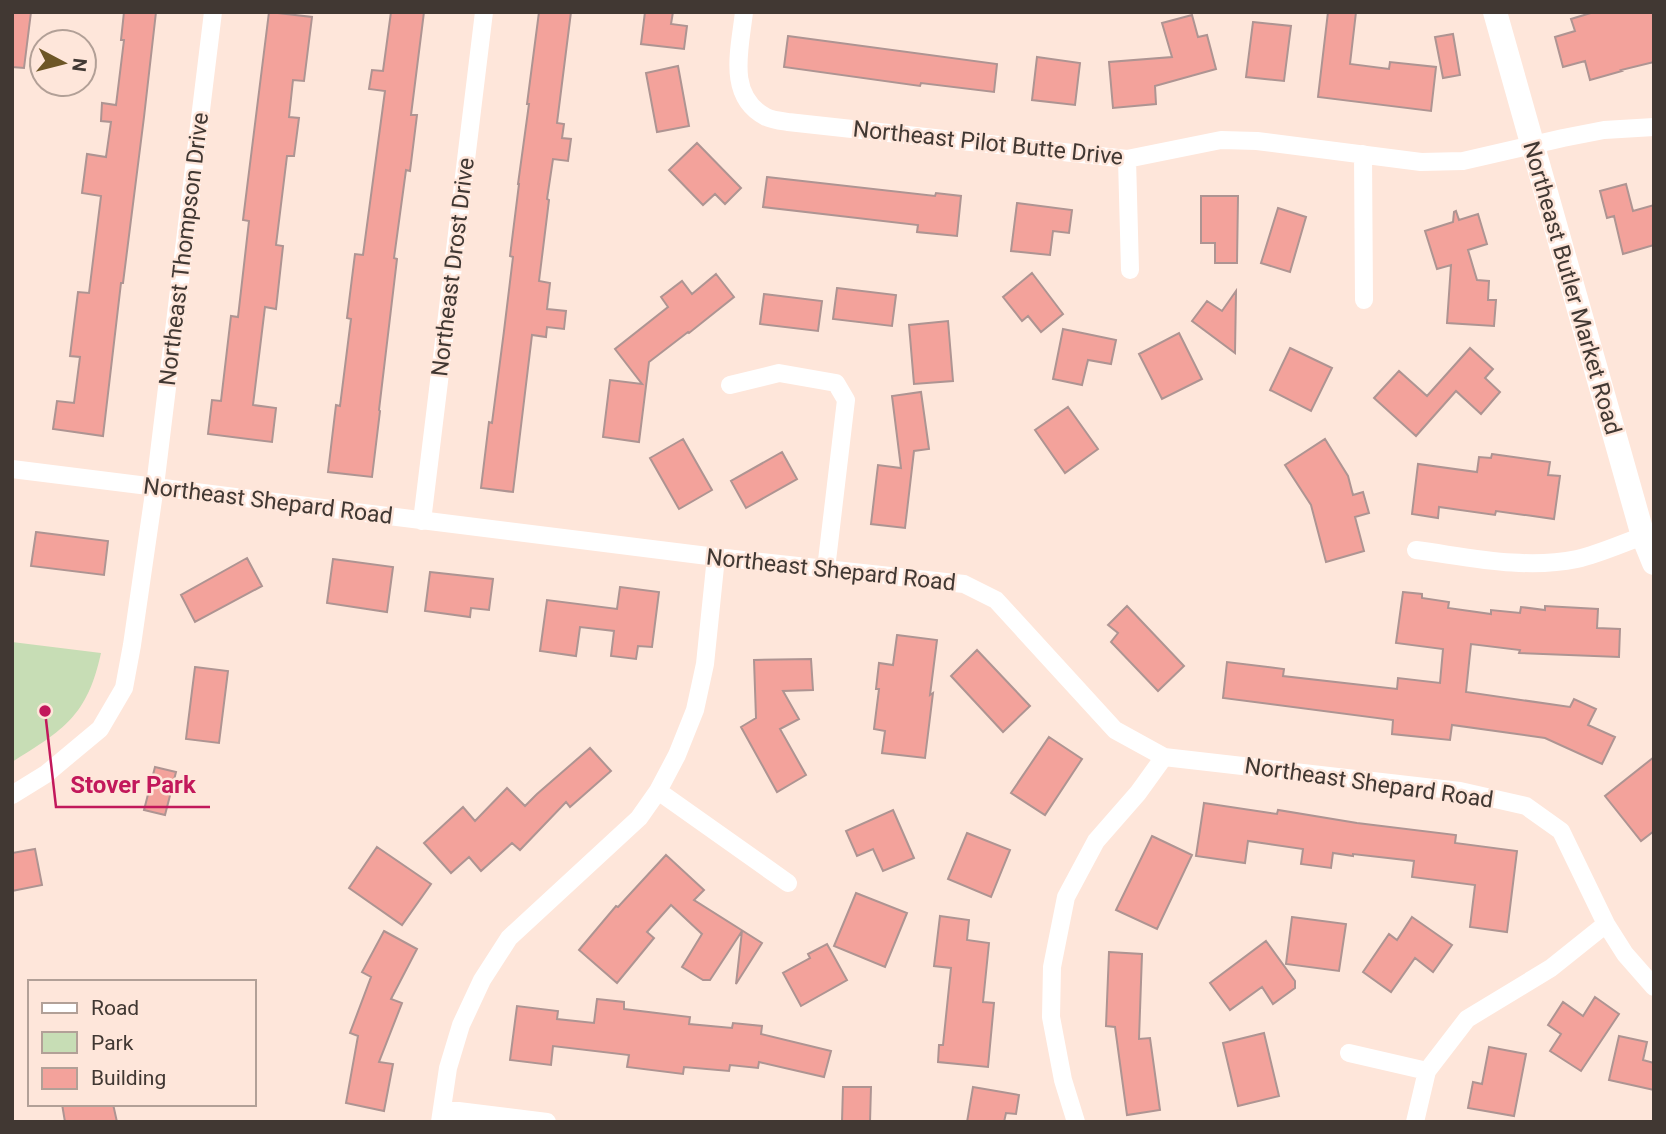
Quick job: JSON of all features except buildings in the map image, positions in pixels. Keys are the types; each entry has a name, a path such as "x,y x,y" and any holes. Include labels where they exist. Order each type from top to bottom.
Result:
{"main road":[{"name":"Northeast Butler Market Road","path":"1495,12 1643,536 1654,563"}],"street":[{"name":"Northeast Thompson Drive","path":"12,794 46,774 100,729 124,688 155,486 213,12"},
{"name":"Northeast Drost Drive","path":"422,521 484,12"},
{"name":"Northeast Pilot Butte Drive","path":"744,12 737,69 747,103 767,118 801,124 1128,159 1221,140 1257,141 1420,162 1463,162 1604,130 1654,127"},
{"path":"1363,155 1364,300"},
{"path":"1128,159 1130,270"},
{"path":"730,385 779,373 836,383 846,400 826,569"},
{"name":"Northeast Shepard Road","path":"12,468 716,557 964,584 996,600 1115,730 1164,757 1460,792 1526,806 1561,831 1606,925 1625,954 1654,987"},
{"path":"1416,550 1521,563 1549,562 1595,554 1643,536"},
{"path":"547,1122 441,1115 448,1068 461,1025 482,980 509,938 639,818 677,755 695,710 705,664 716,557"},
{"path":"1076,1122 1063,1080 1051,1017 1052,967 1066,897 1096,841 1138,793 1164,757"},
{"path":"658,790 788,883"},
{"path":"1415,1122 1427,1071 1467,1019 1551,968 1606,925"},
{"path":"1349,1053 1427,1071"}],"green space":[{"path":"12,642 101,653 89,692 71,719 60,730 12,762"}],"place":[{"name":"Stover Park","path":"45,711"}]}
